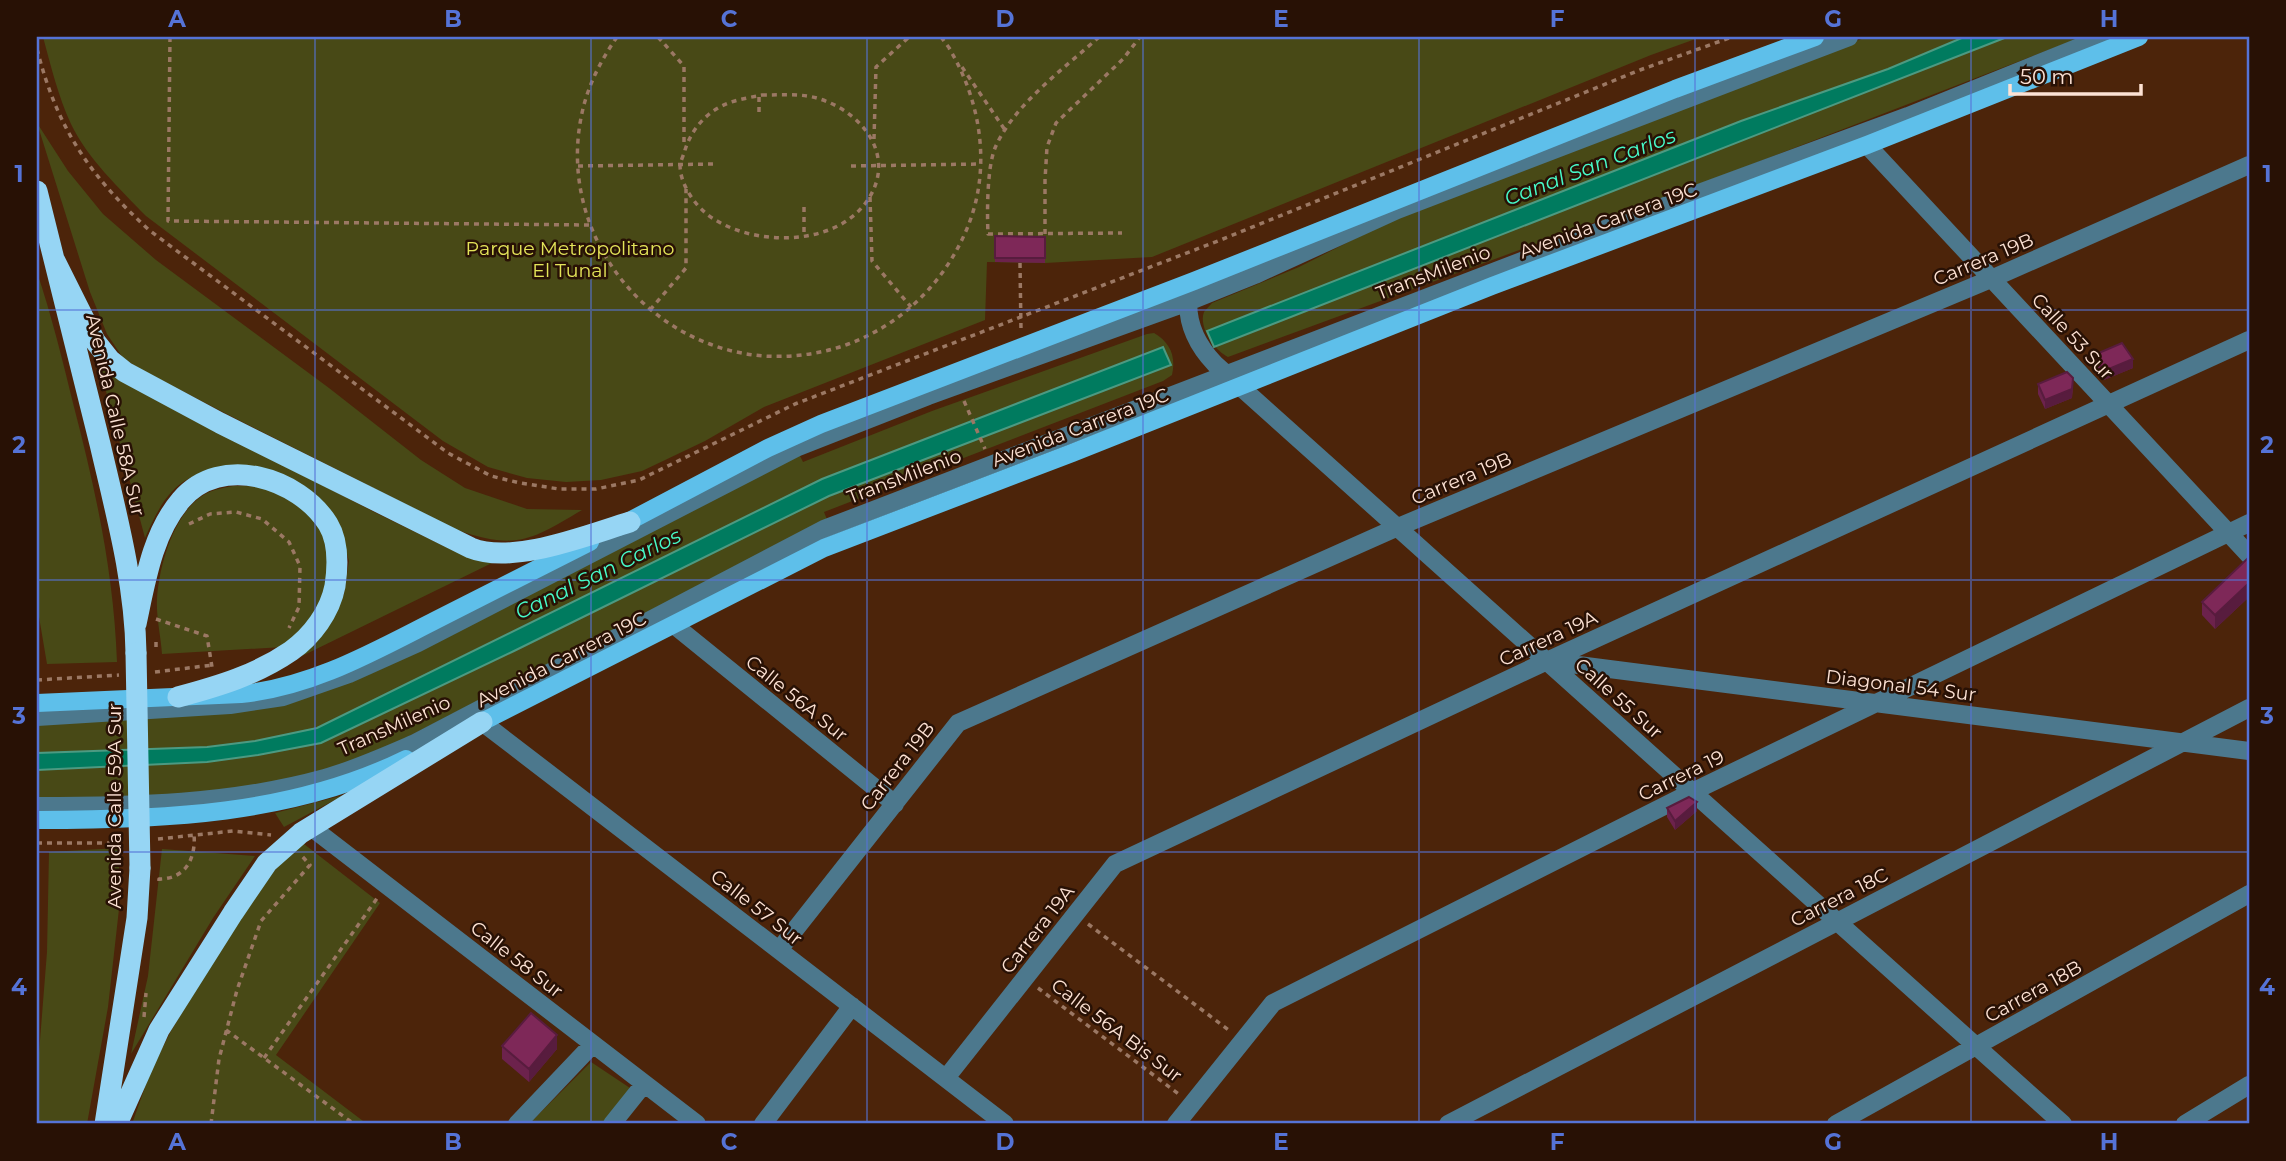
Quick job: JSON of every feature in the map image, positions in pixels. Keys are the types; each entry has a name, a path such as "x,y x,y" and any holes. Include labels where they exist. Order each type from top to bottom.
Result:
{"highway":[{"name":"Avenida Calle 58A Sur","path":"37,191 128,566 146,622 136,653"},
{"path":"55,261 94,341 110,360 125,372 220,423 471,548 491,554 526,551 630,522"},
{"path":"146,622 145,581 159,538 182,499 198,486 216,478 239,475 262,478 288,487 313,505 328,525 337,551 336,578 328,607 312,631 293,649 250,675 178,697"},
{"name":"Avenida Calle 59A Sur","path":"105,1124 137,918 140,869 136,653"},
{"path":"117,1124 159,1030 257,876 279,850 311,827 482,722"}],"main road":[{"path":"37,703 267,691 317,677 352,663 630,522 794,435 1194,281 1675,89 1815,37"},
{"name":"Avenida Carrera 19C","path":"37,820 191,815 274,803 371,775 482,722 824,548 1492,286 1867,145 2139,37"}],"street":[{"path":"37,717 230,705 283,697 349,674 418,642 798,447 928,396 1188,302 1408,206 1849,37"},
{"name":"TransMilenio","path":"37,806 131,806 213,799 295,785 372,761 415,743 824,529 1753,172 1908,116 2104,37"},
{"name":"Calle 53 Sur","path":"1867,145 2249,555"},
{"name":"Carrera 19B","path":"779,950 958,723 1398,527 1991,279 2249,165"},
{"name":"Calle 55 Sur","path":"1194,281 1188,302 1188,316 1195,338 1207,356 2063,1124"},
{"name":"Carrera 19A","path":"946,1079 1115,864 1547,661 2249,340"},
{"name":"Carrera 19","path":"1176,1124 1273,1003 1692,792 2249,523"},
{"name":"Calle 56A Sur","path":"674,625 895,804"},
{"name":"Diagonal 54 Sur","path":"1547,661 2249,751"},
{"name":"Carrera 18C","path":"1448,1124 2249,708"},
{"name":"Calle 57 Sur","path":"482,722 1005,1124"},
{"name":"Calle 58 Sur","path":"311,827 697,1124"},
{"name":"Carrera 18B","path":"1836,1124 2249,894"},
{"path":"763,1124 852,1006"},
{"path":"517,1124 593,1044"},
{"path":"612,1124 644,1084"},
{"path":"2185,1124 2249,1086"}],"path":[{"path":"170,37 168,221 590,225"},
{"path":"617,37 599,66 579,127 578,166 582,198 603,254 615,273 650,310 680,330 708,344 746,354 786,356 817,353 847,345 876,332 911,307 936,281 961,242 976,197 980,164 979,135 974,104 949,48"},
{"path":"658,37 684,66 684,153"},
{"path":"873,141 858,120 839,106 817,98 759,96 730,102 708,115 697,125 689,138 680,165 691,197 708,214 732,229 759,237 782,239 804,236 841,224 863,207 876,186 879,166 873,141 876,67 909,37"},
{"path":"941,37 1006,131"},
{"path":"1099,37 1040,89 1011,121 995,149 987,204 988,234 1122,233"},
{"path":"1045,234 1047,147 1056,123 1124,59 1140,37"},
{"path":"37,49 56,110 72,141 117,200 149,230 448,453 491,476 559,489 596,489 639,481 795,404 1223,239 1640,70 1732,37"},
{"path":"759,96 759,116"},
{"path":"578,166 716,164"},
{"path":"851,166 980,164"},
{"path":"650,310 687,268 686,186"},
{"path":"870,195 872,261 911,307"},
{"path":"804,207 804,236"},
{"path":"1020,234 1020,241"},
{"path":"1020,263 1021,346"},
{"path":"962,396 987,454"},
{"path":"185,525 209,514 236,512 262,519 289,542 300,566 299,607 285,635"},
{"path":"146,622 156,610"},
{"path":"146,622 156,642"},
{"path":"146,622 208,636 212,665"},
{"path":"154,673 223,664"},
{"path":"37,680 129,674"},
{"path":"257,845 264,834"},
{"path":"158,892 159,878 175,877 191,862 194,835"},
{"path":"37,843 127,843"},
{"path":"264,1058 387,885"},
{"path":"1076,914 1243,1041"},
{"name":"Calle 56A Bis Sur","path":"1025,978 1192,1104"},
{"path":"147,986 143,1026 150,1015"},
{"path":"226,1030 354,1124"},
{"path":"341,1124 346,1118"}],"green space":[{"name":"Parque Metropolitano El Tunal","path":"43,37 1701,37 1152,257 1045,263 987,262 985,320 764,407 705,441 642,471 601,480 566,482 527,478 488,467 443,441 146,216 105,173 78,137 62,103"},
{"path":"1867,37 2082,37 1732,172 1228,357 1213,344 1203,325 1204,312 1212,303 1299,267 1400,216"},
{"path":"37,123 68,171 103,214 156,260 421,460 465,488 527,509 582,510 549,529 522,539 494,540 457,530 221,411 123,358 107,334 90,292"},
{"path":"37,272 61,356 96,502 108,565 117,662 47,664 37,605"},
{"path":"1154,333 1165,341 1173,356 1172,375 1163,381 824,512 828,522 378,752 308,777 190,796 37,803 37,723 245,710 799,454 803,462 932,411"},
{"path":"98,361 148,395 376,513 454,551 492,563 302,656 333,618 344,594 349,561 341,533 237,465 203,473 179,485 161,506 145,538"},
{"path":"233,486 265,488 283,495 311,517 321,531 330,564 328,582 321,601 284,647 162,654 157,599 169,543 183,516 202,496"},
{"path":"344,795 284,827 275,813"},
{"path":"304,844 380,903 276,1055 367,1124 132,1124 150,1073 171,1031 259,887 291,853"},
{"path":"119,848 119,909 108,1007 87,1124 37,1124 37,1078 47,952 49,852"},
{"path":"162,849 255,856 213,918 131,1054 148,976"},
{"path":"591,1062 633,1090 606,1124 529,1124"}],"shaded area":[{"path":"1964,37 2007,37 1214,347 1207,331 1741,121 1888,69"},
{"path":"1163,347 1171,365 829,496 321,743 207,762 37,770 37,753 207,747 255,741 317,728 822,479"}],"building":[{"path":"995,236 1045,237 1045,258 995,258"},
{"path":"2122,343 2133,359 2104,371 2094,355"},
{"path":"2067,372 2073,378 2072,389 2045,400 2038,384"},
{"path":"2247,559 2249,583 2215,615 2202,602"},
{"path":"1689,797 1697,802 1675,821 1667,808"},
{"path":"531,1013 557,1035 529,1069 502,1046"}],"water label":[{"name":"Canal San Carlos","path":"1590,167"},
{"name":"Canal San Carlos","path":"598,574"}]}
